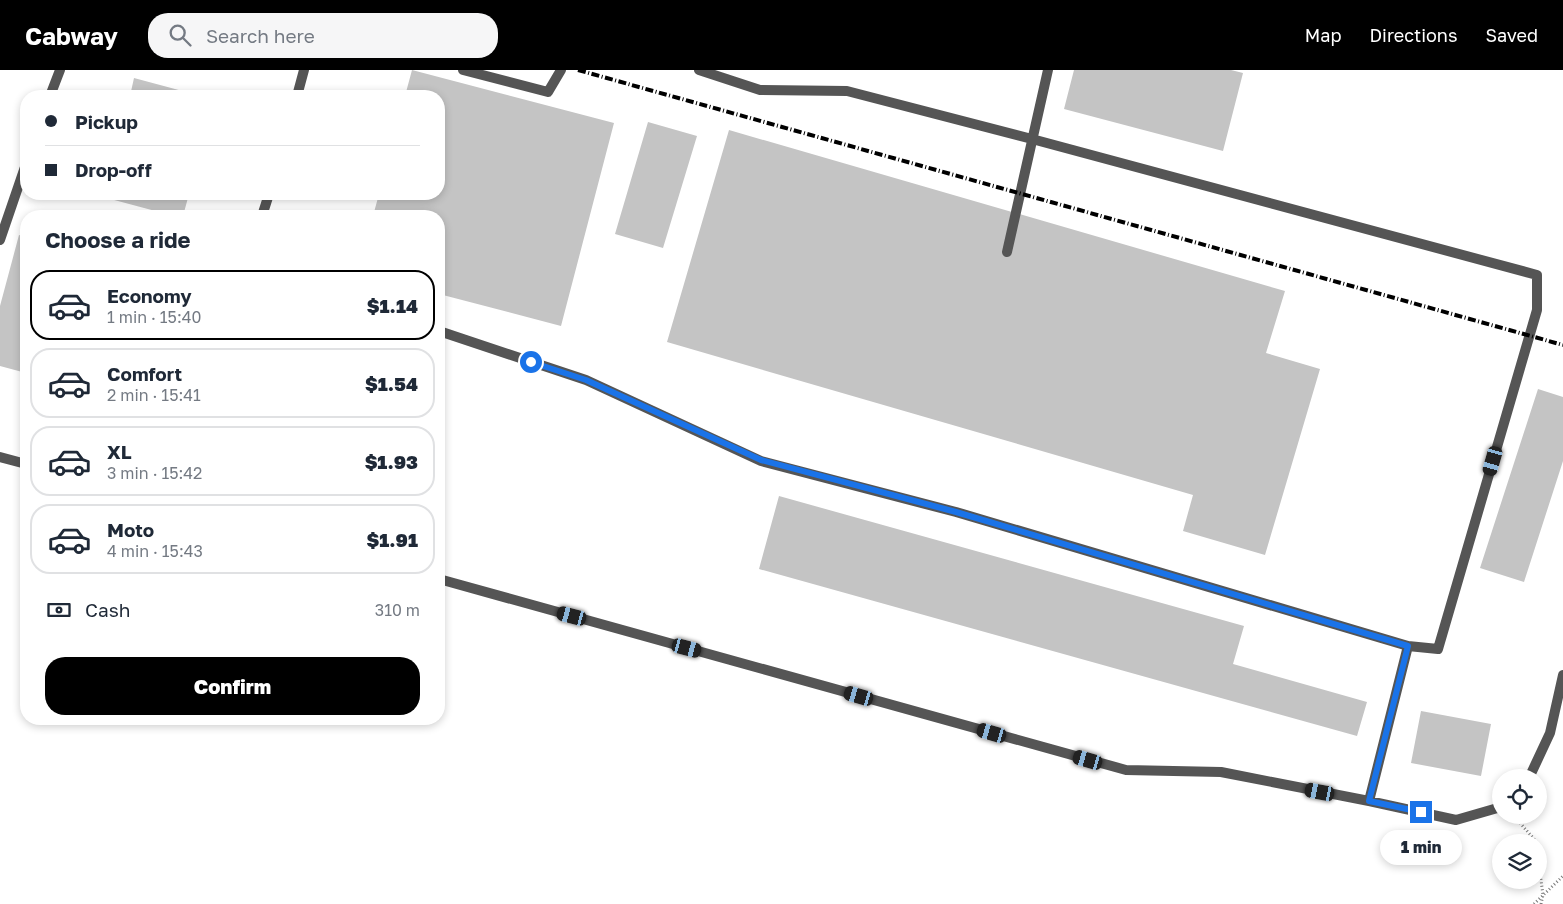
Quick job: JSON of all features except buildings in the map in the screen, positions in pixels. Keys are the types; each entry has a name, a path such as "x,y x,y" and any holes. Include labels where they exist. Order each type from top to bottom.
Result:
{"lane":[{"path":"52,90 60,70"},
{"path":"299,90 304,70"},
{"path":"463,70 548,92 561,70"},
{"path":"445,333 586,380 761,460 956,512 1408,646 1438,649 1537,310 1537,275 847,91 760,90 699,70"},
{"path":"1007,252 1048,70"},
{"path":"0,240 20,182"},
{"path":"0,216 13,202"},
{"path":"0,456 20,462"},
{"path":"445,581 1126,770 1221,772 1456,820 1492,810"},
{"path":"1369,801 1408,646"},
{"path":"1533,769 1550,733 1563,675"}],"path":[{"path":"1521,824 1530,834"},
{"path":"1534,904 1563,876"},
{"path":"1541,904 1542,889"}],"railway":[{"path":"578,70 1563,345"}],"route":[{"path":"531,362 586,380 761,460 956,512 1408,646 1369,801 1421,812"}]}
